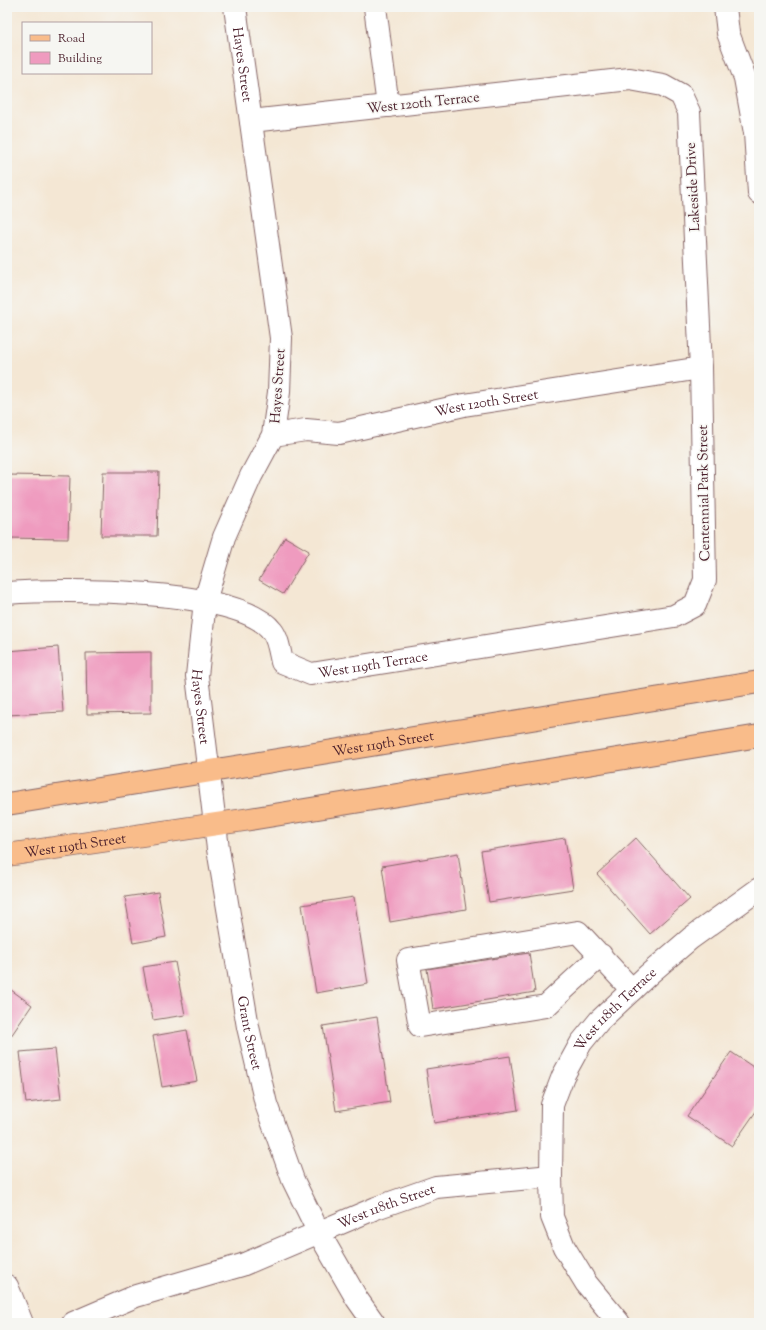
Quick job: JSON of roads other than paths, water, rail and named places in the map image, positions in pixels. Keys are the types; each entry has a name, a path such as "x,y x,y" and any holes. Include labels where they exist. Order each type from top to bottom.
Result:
{"main road":[{"name":"West 119th Street","path":"7,804 208,773 759,682"},
{"name":"West 119th Street","path":"7,855 214,824 759,736"}],"street":[{"name":"Hayes Street","path":"214,824 197,676 205,600 224,537 251,476 273,435 279,392 281,338 235,7"},
{"path":"375,7 388,106"},
{"path":"724,7 728,33 745,78 755,133 759,181"},
{"name":"Lakeside Drive","path":"596,83 630,79 663,85 681,95 689,112 701,374"},
{"name":"West 120th Terrace","path":"251,121 596,83"},
{"name":"West 120th Street","path":"273,435 306,430 339,433 464,405 701,374"},
{"name":"Centennial Park Street","path":"695,606 705,580 701,374"},
{"name":"West 119th Terrace","path":"7,593 40,590 106,591 205,600 251,614 273,631 282,662 311,674 674,616 695,606"},
{"name":"Grant Street","path":"214,824 248,1027 266,1104 293,1180 319,1233 357,1299 374,1323"},
{"name":"West 118th Terrace","path":"551,1176 552,1105 563,1076 581,1043 599,1021 691,938 759,889"},
{"path":"601,955 546,1006 420,1026 408,960 578,932 601,955 632,990"},
{"path":"551,1176 552,1217 564,1247 586,1283 619,1323"},
{"name":"West 118th Street","path":"72,1323 136,1296 242,1265 376,1208 436,1187 551,1176"},
{"path":"7,1286 22,1323"}]}
